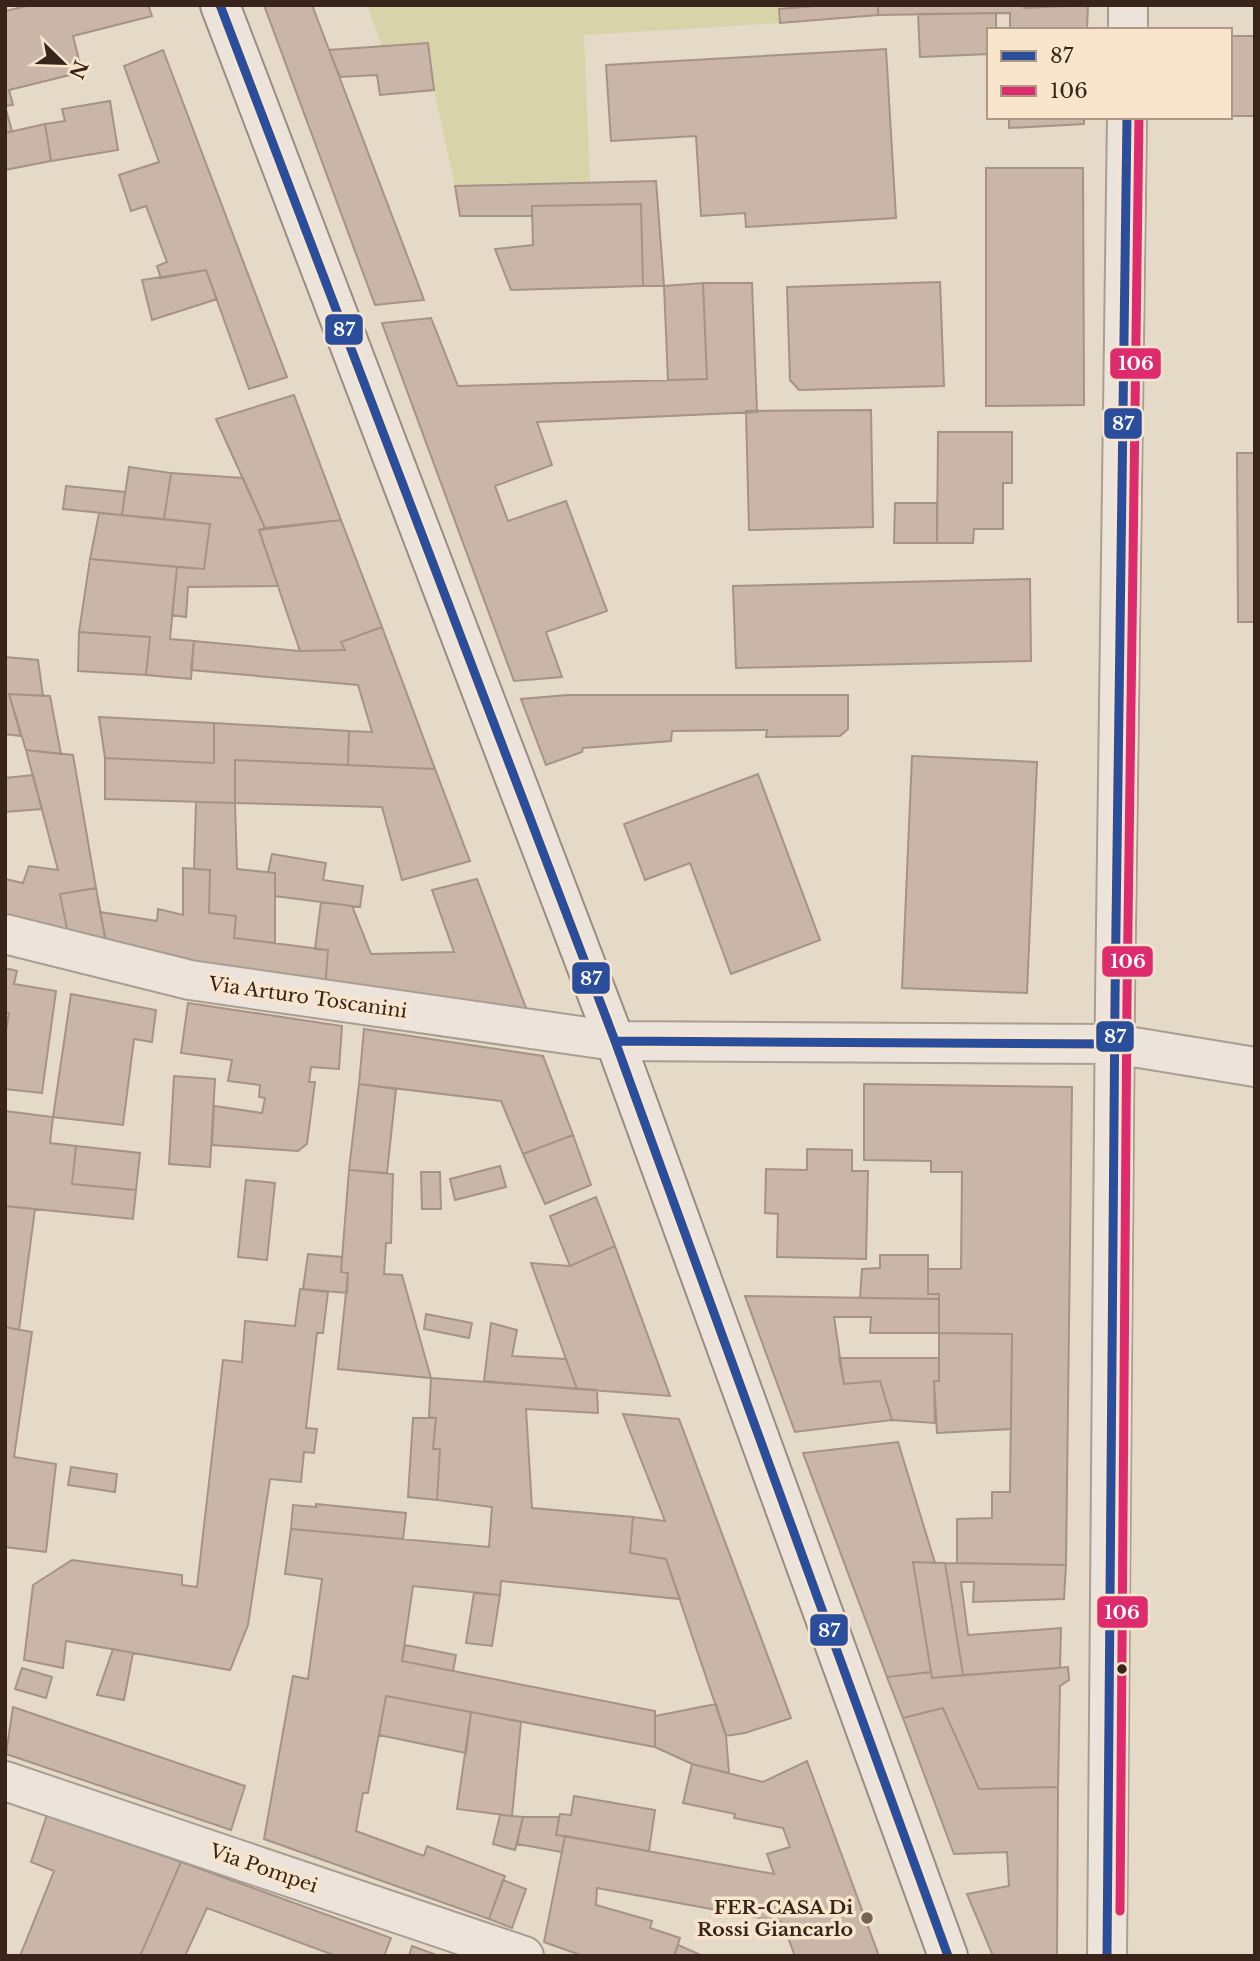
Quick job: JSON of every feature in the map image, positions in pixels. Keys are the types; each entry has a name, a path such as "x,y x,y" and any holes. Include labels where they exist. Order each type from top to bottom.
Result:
{"street":[{"path":"220,5 615,1041 948,1956"},
{"path":"1128,5 1128,28"},
{"path":"1107,1956 1127,119"},
{"name":"Via Arturo Toscanini","path":"5,934 190,981 615,1041 1115,1044 1255,1066"},
{"name":"Via Pompei","path":"5,1781 524,1956"}],"shaded area":[{"path":"367,5 779,5 780,23 584,35 590,182 455,186 434,90 428,44 382,46"}],"building":[{"path":"31,5 148,5 152,16 73,36 82,72 9,90 13,105 5,106 5,11"},
{"path":"264,5 312,5 424,300 375,305"},
{"path":"878,5 878,15 780,23 779,9"},
{"path":"878,5 1024,5 1024,8 1088,5 1087,28 1010,28 1010,13 878,15"},
{"path":"996,13 996,28 987,28 987,54 920,57 918,14"},
{"path":"1232,36 1255,36 1254,116 1232,116"},
{"path":"428,43 434,90 380,95 377,75 340,77 329,50"},
{"path":"886,49 896,218 746,227 745,213 701,216 696,136 611,141 606,65"},
{"path":"163,50 287,377 249,389 206,270 161,278 157,266 167,262 146,206 131,211 119,175 159,162 124,66"},
{"path":"110,101 118,150 51,161 45,124 65,121 62,109"},
{"path":"5,106 12,131 5,133"},
{"path":"1009,119 1084,119 1084,124 1009,128"},
{"path":"45,124 51,161 5,170 5,133"},
{"path":"986,168 1083,168 1084,405 986,406"},
{"path":"656,181 664,286 643,286 641,204 532,206 532,216 460,216 455,186"},
{"path":"641,204 643,286 511,290 495,249 533,245 532,206"},
{"path":"206,270 217,299 152,320 142,280"},
{"path":"940,282 944,386 799,390 790,380 787,287"},
{"path":"703,283 752,283 757,412 537,422 552,465 495,486 508,521 566,501 607,611 546,632 562,677 514,681 382,323 431,318 458,386 707,379"},
{"path":"703,283 707,379 668,380 664,286"},
{"path":"294,395 341,520 265,528 216,419"},
{"path":"871,410 873,527 749,530 746,411"},
{"path":"938,432 1012,432 1012,483 1003,483 1003,529 974,529 973,543 937,543"},
{"path":"1237,453 1255,453 1255,622 1238,622"},
{"path":"129,467 171,473 164,519 122,515"},
{"path":"171,473 243,478 265,528 259,530 278,586 188,587 186,617 172,615 177,567 204,569 210,524 164,519"},
{"path":"66,486 125,492 122,515 63,509"},
{"path":"895,503 937,503 937,543 894,543"},
{"path":"99,513 210,524 204,569 90,559"},
{"path":"341,520 382,627 341,642 345,650 300,651 259,530"},
{"path":"90,559 177,567 170,639 194,641 191,679 146,675 150,637 79,632"},
{"path":"1030,579 1031,661 736,668 733,586"},
{"path":"382,627 435,769 348,765 349,731 372,732 358,685 191,670 194,641 300,651 345,650 341,642"},
{"path":"79,632 150,637 146,675 78,671"},
{"path":"5,657 38,660 43,696 9,694 21,736 5,734"},
{"path":"9,694 50,696 61,754 26,750"},
{"path":"568,695 848,695 848,729 840,736 766,737 767,730 672,731 671,741 583,748 582,752 546,765 521,699"},
{"path":"99,717 214,723 214,763 105,758"},
{"path":"214,723 349,731 348,765 235,760 235,803 105,799 105,758 214,763"},
{"path":"26,750 73,755 96,888 60,894 71,948 5,929 5,879 23,883 29,866 58,870"},
{"path":"912,756 1037,762 1027,993 902,988"},
{"path":"235,760 435,769 470,861 402,880 382,807 235,803"},
{"path":"758,774 820,940 731,974 690,863 645,880 624,824"},
{"path":"33,775 42,809 5,812 5,778"},
{"path":"196,802 235,803 237,869 275,873 275,943 234,938 236,916 209,913 210,870 194,869"},
{"path":"272,854 326,863 323,880 363,886 360,907 275,896 275,873 268,872"},
{"path":"183,868 210,870 209,913 236,916 234,938 328,950 325,988 109,958 100,912 157,921 158,909 183,915"},
{"path":"477,879 529,1016 325,988 328,950 315,949 321,902 352,906 371,954 454,952 432,890"},
{"path":"96,888 109,958 71,948 60,894"},
{"path":"5,968 17,971 14,984 56,991 42,1093 5,1089 5,1036 9,1013 5,1013"},
{"path":"71,994 156,1010 152,1042 134,1039 123,1125 53,1117"},
{"path":"188,1003 342,1026 339,1069 311,1067 309,1082 315,1082 307,1144 298,1151 212,1145 214,1106 262,1113 265,1098 259,1097 260,1085 228,1081 232,1060 181,1053"},
{"path":"364,1029 543,1056 573,1135 523,1154 501,1101 359,1084"},
{"path":"174,1076 215,1079 210,1167 169,1164"},
{"path":"359,1084 396,1089 387,1173 349,1170"},
{"path":"864,1084 1072,1087 1066,1565 957,1563 957,1519 992,1518 992,1492 1010,1492 1012,1334 939,1333 939,1294 928,1294 928,1269 961,1269 962,1172 931,1172 931,1161 864,1160"},
{"path":"5,1111 53,1117 50,1143 76,1146 72,1184 136,1190 133,1219 5,1206"},
{"path":"573,1135 591,1185 545,1204 523,1154"},
{"path":"76,1146 140,1153 136,1190 72,1184"},
{"path":"807,1149 852,1150 852,1171 868,1171 866,1259 777,1257 778,1214 765,1213 766,1169 807,1170"},
{"path":"500,1166 506,1187 455,1200 450,1179"},
{"path":"349,1170 393,1174 391,1243 386,1243 384,1274 402,1275 431,1378 338,1369 348,1273 341,1272"},
{"path":"421,1172 440,1172 441,1209 422,1209"},
{"path":"246,1180 275,1183 267,1260 238,1257"},
{"path":"596,1197 615,1246 570,1266 550,1216"},
{"path":"5,1206 35,1209 19,1330 5,1327"},
{"path":"615,1246 670,1396 577,1389 531,1263 570,1266"},
{"path":"308,1254 342,1257 341,1272 348,1273 347,1293 303,1289"},
{"path":"880,1255 928,1255 928,1294 939,1294 939,1299 860,1298 862,1269 880,1268"},
{"path":"300,1289 328,1292 323,1333 317,1333 306,1428 317,1429 314,1453 304,1452 301,1482 270,1479 248,1625 230,1670 66,1641 63,1668 24,1660 33,1585 72,1560 182,1575 182,1585 197,1587 223,1360 242,1362 245,1321 295,1326"},
{"path":"745,1296 939,1299 939,1333 870,1333 871,1317 834,1317 844,1384 880,1381 892,1420 795,1432"},
{"path":"426,1314 472,1323 469,1338 424,1329"},
{"path":"491,1323 517,1330 512,1356 566,1359 577,1389 484,1381"},
{"path":"5,1327 32,1332 14,1457 56,1464 46,1552 5,1547"},
{"path":"939,1333 1012,1334 1011,1429 937,1433 934,1381 939,1381"},
{"path":"839,1358 939,1358 939,1381 934,1381 935,1423 892,1420 880,1381 844,1384"},
{"path":"431,1378 597,1390 598,1413 526,1409 532,1508 633,1517 630,1553 666,1559 680,1599 501,1581 500,1595 413,1586 402,1661 655,1711 655,1747 386,1696 368,1793 363,1793 356,1831 424,1856 427,1846 505,1876 489,1919 264,1839 293,1676 308,1679 322,1579 285,1574 291,1529 489,1547 492,1507 437,1500 440,1449 433,1449 436,1418 429,1417"},
{"path":"623,1414 679,1419 791,1718 745,1733 726,1736 666,1559 630,1553 633,1517 665,1521"},
{"path":"413,1418 436,1418 433,1449 440,1449 437,1500 408,1497"},
{"path":"898,1442 935,1563 913,1562 931,1672 887,1677 803,1453"},
{"path":"71,1467 117,1474 115,1492 68,1485"},
{"path":"316,1504 406,1513 403,1539 291,1529 293,1505 316,1507"},
{"path":"913,1562 945,1563 963,1675 932,1678"},
{"path":"945,1563 1066,1565 1064,1599 973,1602 974,1582 961,1582 968,1635 1061,1628 1060,1668 963,1675"},
{"path":"474,1593 500,1595 492,1646 466,1643"},
{"path":"405,1645 456,1655 453,1671 402,1661"},
{"path":"113,1649 133,1653 124,1700 97,1695"},
{"path":"1068,1667 1069,1680 1060,1686 1058,1787 979,1789 943,1708 903,1718 887,1677 931,1672 932,1678"},
{"path":"22,1668 52,1677 46,1698 15,1689"},
{"path":"386,1696 471,1712 466,1753 379,1735"},
{"path":"716,1704 726,1736 729,1773 692,1764 655,1747 655,1716"},
{"path":"13,1707 245,1786 231,1830 6,1754"},
{"path":"943,1708 979,1789 1058,1787 1057,1956 993,1956 967,1894 1009,1886 1007,1852 954,1854 903,1718"},
{"path":"471,1712 521,1722 512,1816 457,1809"},
{"path":"807,1761 879,1956 795,1956 782,1922 597,1888 596,1905 652,1921 650,1928 680,1938 674,1956 583,1956 544,1942 565,1836 774,1874 767,1854 790,1847 783,1828 734,1818 735,1814 683,1803 692,1764 763,1782"},
{"path":"574,1796 655,1810 649,1851 556,1835 560,1814 571,1815"},
{"path":"47,1815 181,1862 140,1956 20,1956 54,1871 31,1862"},
{"path":"500,1815 523,1817 515,1850 493,1844"},
{"path":"523,1817 559,1817 556,1835 565,1836 562,1852 517,1844"},
{"path":"181,1862 391,1938 384,1956 336,1956 207,1908 185,1956 140,1956"},
{"path":"503,1880 526,1889 512,1928 489,1919"},
{"path":"678,1945 703,1956 674,1956"},
{"path":"412,1946 439,1956 409,1956"}],"transit line":[{"name":"87","path":"220,5 615,1041 948,1956"},
{"name":"87","path":"1107,1956 1115,999 1127,119"},
{"name":"106","path":"1120,1911 1127,999 1139,119"},
{"name":"87","path":"615,1041 1115,1044"}],"place":[{"name":"FER-CASA Di Rossi Giancarlo","path":"867,1918"}]}
